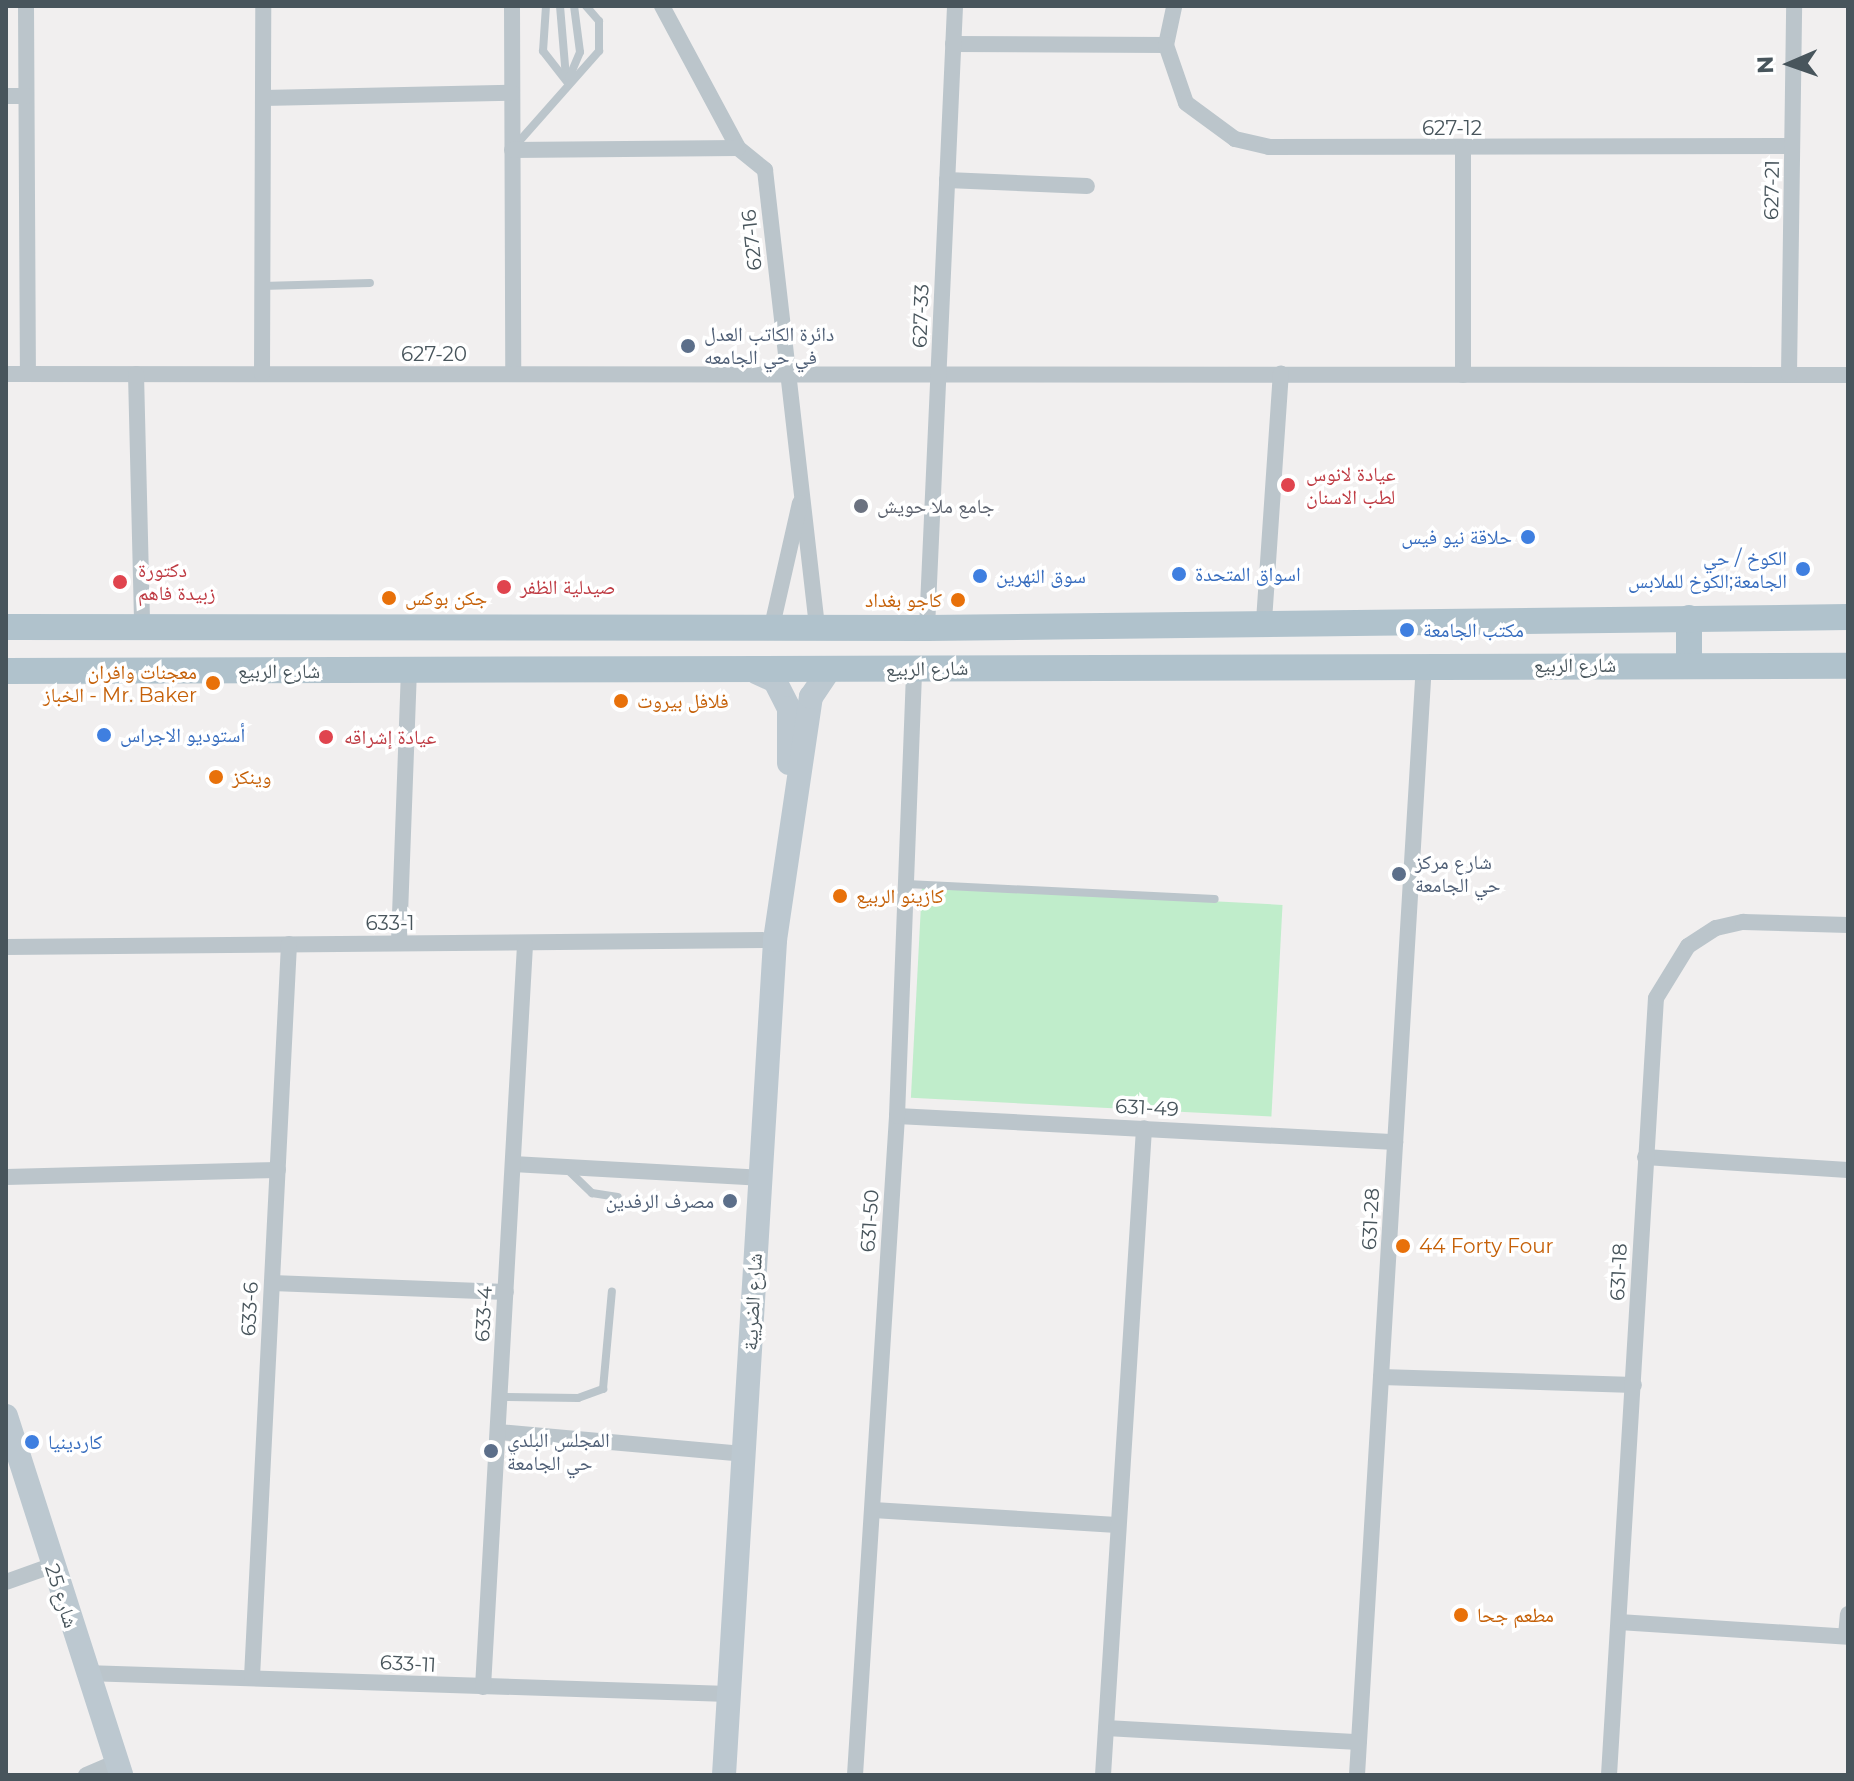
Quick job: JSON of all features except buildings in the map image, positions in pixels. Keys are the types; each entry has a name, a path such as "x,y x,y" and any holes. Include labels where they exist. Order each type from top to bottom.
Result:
{"main road":[{"name":"شارع الربيع","path":"6,627 927,628 1264,621 1848,617"},
{"path":"1689,618 1689,665"},
{"name":"شارع الربيع","path":"6,671 828,672 914,668 1424,664 1848,666"}],"street":[{"path":"26,6 28,374"},
{"path":"262,374 263,6"},
{"path":"512,6 513,374"},
{"name":"627-16","path":"662,6 738,148 765,170 800,503 811,535 817,626"},
{"name":"627-33","path":"927,628 955,6"},
{"path":"953,44 1166,45 1174,6"},
{"name":"627-21","path":"1789,375 1794,6"},
{"name":"627-12","path":"1166,45 1186,103 1235,139 1269,147 1792,146"},
{"path":"263,98 512,93"},
{"path":"6,96 26,96"},
{"path":"512,150 738,148"},
{"path":"1463,148 1463,375"},
{"path":"947,180 1087,186"},
{"name":"627-20","path":"6,374 1848,375"},
{"path":"136,374 142,626"},
{"path":"1264,621 1281,374"},
{"name":"627-16","path":"772,626 800,503"},
{"name":"631-28","path":"1357,1775 1424,664"},
{"name":"631-50","path":"855,1775 897,1116 914,668"},
{"path":"399,942 409,671"},
{"name":"شارع الضريبة","path":"756,672 775,681 789,708 788,830"},
{"name":"شارع الضريبة","path":"724,1775 775,940 788,830 811,697 828,672"},
{"name":"631-18","path":"1609,1775 1656,998 1688,946 1743,922 1848,925"},
{"name":"633-1","path":"6,947 775,940"},
{"name":"633-6","path":"252,1677 289,944"},
{"name":"633-4","path":"483,1687 525,944"},
{"name":"631-49","path":"897,1116 1395,1142"},
{"path":"1103,1775 1144,1128"},
{"path":"1645,1157 1848,1170"},
{"path":"513,1164 760,1178"},
{"path":"6,1177 278,1170"},
{"path":"272,1283 506,1292"},
{"path":"1381,1377 1634,1385"},
{"name":"شارع 25","path":"6,1416 85,1673 119,1768"},
{"path":"498,1432 743,1454"},
{"path":"873,1510 1117,1525"},
{"path":"6,1582 51,1566"},
{"path":"1619,1622 1847,1636 1848,1614"},
{"name":"633-11","path":"85,1673 729,1694"},
{"path":"1106,1728 1359,1742"},
{"path":"86,1775 119,1768"}],"lane":[{"path":"546,6 543,51 567,82"},
{"path":"560,6 567,82"},
{"path":"567,82 580,52 574,6"},
{"path":"512,150 567,82 599,51 599,21 586,6"},
{"path":"262,286 370,283"},
{"path":"907,884 1215,899"},
{"path":"564,1165 592,1193 618,1197"},
{"path":"500,1397 578,1398 603,1389 612,1291"}],"green space":[{"path":"922,886 1283,905 1271,1117 911,1098"}],"place":[{"name":"دائرة الكاتب العدل في حي الجامعه","path":"688,346"},
{"name":"عيادة لانوس لطب الاسنان","path":"1288,485"},
{"name":"جامع ملا حويش","path":"861,506"},
{"name":"حلاقة نيو فيس","path":"1528,537"},
{"name":"الكوخ / حي الجامعة;الكوخ للملابس","path":"1803,569"},
{"name":"اسواق المتحدة","path":"1179,574"},
{"name":"سوق النهرين","path":"980,576"},
{"name":"دكتورة زبيدة فاهم","path":"120,582"},
{"name":"صيدلية الظفر","path":"504,587"},
{"name":"جكن بوكس","path":"389,598"},
{"name":"كاجو بغداد","path":"958,600"},
{"name":"مكتب الجامعة","path":"1407,630"},
{"name":"معجنات وافران الخباز - Mr. Baker","path":"213,683"},
{"name":"فلافل بيروت","path":"621,701"},
{"name":"أستوديو الاجراس","path":"104,735"},
{"name":"عيادة إشراقه","path":"326,737"},
{"name":"وينكز","path":"216,777"},
{"name":"شارع مركز حي الجامعة","path":"1399,874"},
{"name":"كازينو الربيع","path":"840,896"},
{"name":"مصرف الرفدين","path":"730,1201"},
{"name":"44 Forty Four","path":"1403,1246"},
{"name":"كاردينيا","path":"32,1442"},
{"name":"المجلس البلدي حي الجامعة","path":"491,1451"},
{"name":"مطعم جحا","path":"1461,1615"}]}
